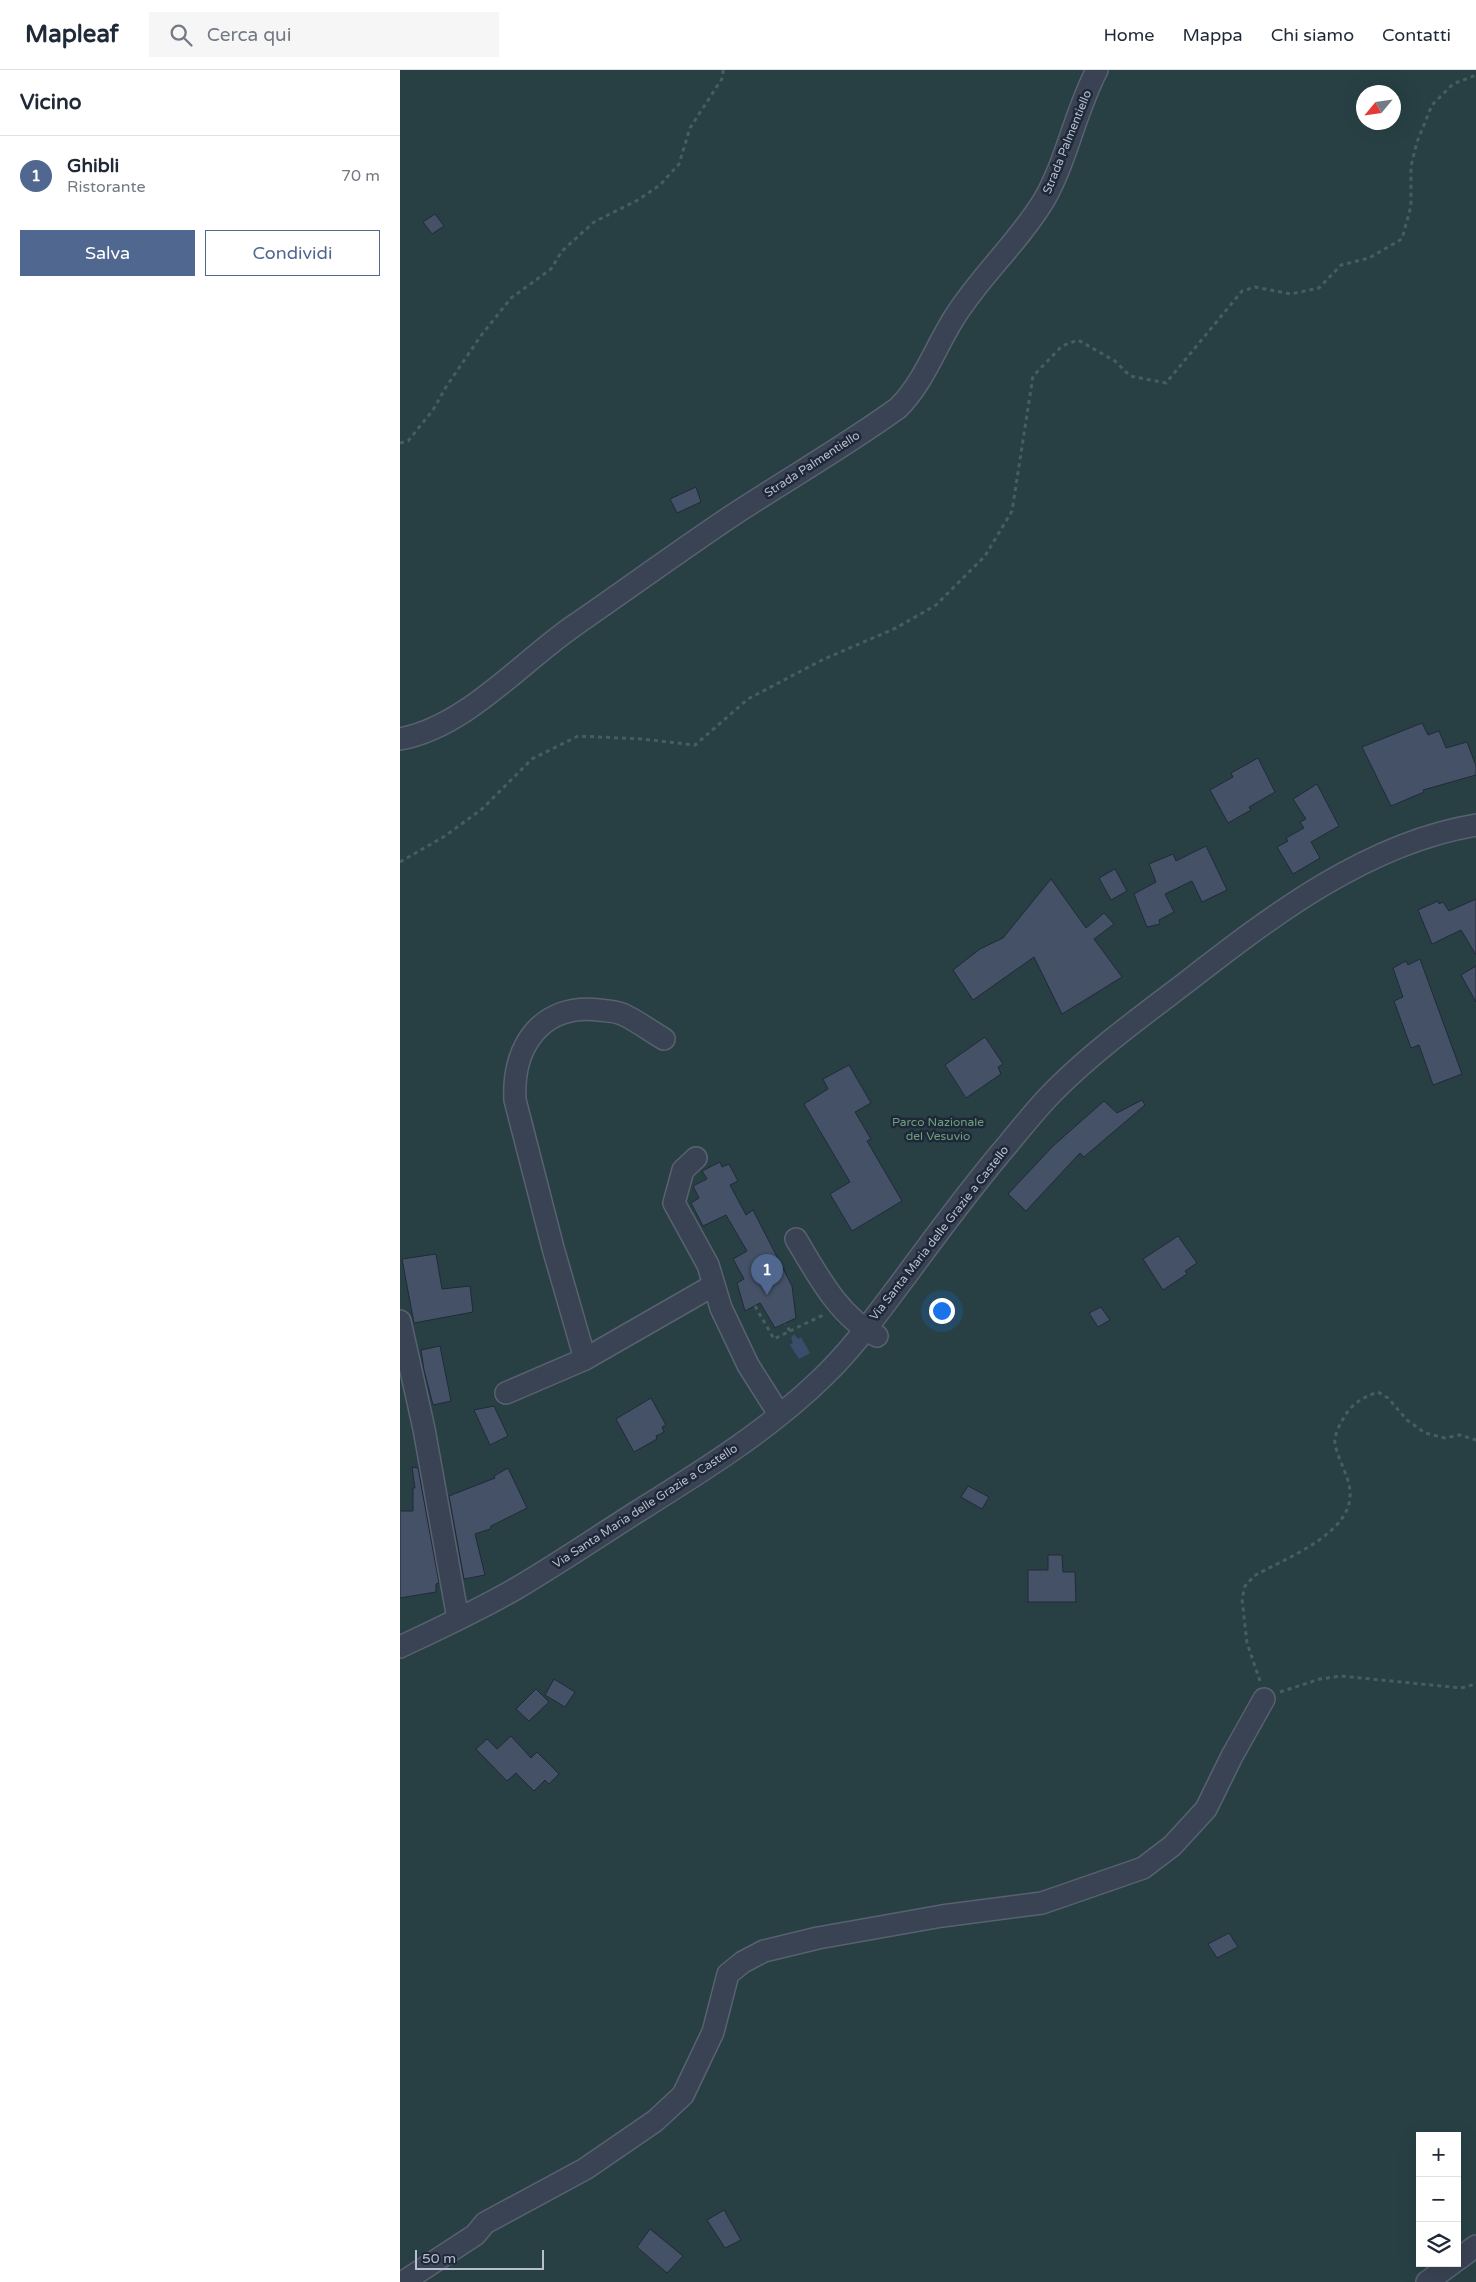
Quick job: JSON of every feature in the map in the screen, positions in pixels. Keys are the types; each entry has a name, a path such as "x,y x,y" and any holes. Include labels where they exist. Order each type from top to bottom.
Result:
{"street":[{"name":"Strada Palmentiello","path":"400,739 427,732 459,715 557,638 730,518 898,408 918,385 954,317 1018,238 1044,199 1056,175 1096,70"},
{"name":"Via Santa Maria delle Grazie a Castello","path":"400,1647 516,1588 736,1448 779,1414 871,1333 1006,1146 1053,1092 1120,1034 1271,918 1320,887 1407,842 1437,832 1476,824"},
{"path":"585,1359 553,1248 515,1100 514,1080 520,1058 530,1035 545,1022 563,1011 590,1009 621,1013 664,1039"},
{"path":"696,1158 683,1170 674,1203 708,1264 721,1308 748,1365 779,1414"},
{"path":"796,1239 824,1286 841,1306 871,1333"},
{"path":"506,1393 585,1359 714,1285"},
{"path":"400,1320 424,1429 458,1619"},
{"path":"403,2282 475,2235 486,2223 585,2169 655,2122 683,2095 713,2032 728,1974 743,1962 764,1951 818,1938 942,1916 1042,1903 1143,1868 1172,1846 1206,1809 1232,1756 1264,1699"},
{"path":"1461,2257 1476,2246"},
{"path":"1427,2282 1448,2267"}],"path":[{"path":"400,443 408,441 433,410 446,387 480,337 511,298 551,269 562,251 594,222 638,200 660,185 679,164 690,128 723,77 723,70"},
{"path":"400,862 446,836 482,809 532,758 578,736 642,739 695,745 748,700 822,660 896,628 936,605 985,556 1012,511 1022,464 1033,376 1062,346 1078,340 1115,361 1130,376 1166,383 1242,291 1255,287 1270,288 1291,294 1319,288 1341,265 1369,258 1402,239 1411,206 1411,166 1417,142 1432,105 1454,84 1476,75"},
{"path":"755,1306 774,1339 841,1306"},
{"path":"785,1324 790,1331"},
{"path":"1476,1440 1460,1435 1444,1438 1425,1433 1408,1420 1388,1398 1378,1392 1364,1396 1347,1411 1337,1431 1335,1443 1350,1488 1348,1507 1338,1523 1324,1537 1254,1576 1245,1586 1242,1599 1247,1643 1255,1662 1264,1699 1289,1688 1320,1679 1341,1676 1461,1688 1476,1684"}],"green space":[{"name":"Parco Nazionale del Vesuvio","path":"400,70 1476,70 1476,2282 400,2282"}],"water":[{"path":"794,1334 798,1339 801,1337 810,1353 799,1359 790,1345 793,1343 791,1338"}],"building":[{"path":"435,214 444,226 432,234 423,222"},
{"path":"696,487 701,502 677,513 670,499"},
{"path":"1422,723 1428,735 1439,731 1446,748 1467,742 1476,766 1476,775 1423,790 1424,792 1391,806 1362,747"},
{"path":"1258,758 1275,792 1249,807 1251,810 1228,823 1210,790 1233,777 1231,773"},
{"path":"1317,784 1339,826 1311,842 1320,858 1293,874 1277,847 1288,841 1286,838 1304,828 1300,822 1306,819 1293,799"},
{"path":"1206,846 1227,890 1202,902 1192,881 1165,894 1174,912 1159,920 1160,924 1147,927 1134,894 1156,882 1149,864 1173,854 1176,861"},
{"path":"1115,869 1127,891 1111,900 1099,878"},
{"path":"1051,879 1086,928 1104,913 1114,924 1094,939 1122,977 1062,1014 1034,957 973,1000 953,970 980,949 1003,938"},
{"path":"1476,899 1476,955 1461,930 1432,944 1418,910 1438,901 1439,904 1443,902 1449,911"},
{"path":"1420,959 1462,1074 1433,1085 1419,1045 1411,1048 1394,1001 1403,997 1393,968 1406,961 1408,965"},
{"path":"1476,966 1476,1002 1461,975"},
{"path":"985,1037 1003,1064 998,1067 1001,1074 966,1098 945,1065"},
{"path":"849,1065 871,1103 855,1112 871,1139 867,1141 902,1201 852,1231 830,1194 850,1182 804,1104 828,1089 823,1079"},
{"path":"1142,1100 1145,1105 1084,1157 1080,1153 1026,1211 1008,1194 1053,1146 1104,1101 1117,1113"},
{"path":"720,1162 722,1167 729,1164 738,1181 730,1185 746,1215 753,1210 792,1286 796,1318 775,1328 760,1303 745,1311 737,1283 744,1279 733,1259 747,1251 726,1215 703,1226 691,1203 699,1198 693,1186 707,1179 702,1171"},
{"path":"1178,1236 1197,1263 1185,1271 1187,1274 1163,1290 1143,1259"},
{"path":"436,1254 442,1289 470,1286 473,1312 414,1323 402,1259"},
{"path":"1101,1307 1110,1320 1098,1327 1089,1313"},
{"path":"440,1346 451,1401 433,1405 421,1350"},
{"path":"651,1398 666,1425 662,1427 664,1432 656,1436 657,1439 634,1452 616,1419"},
{"path":"494,1406 508,1436 490,1445 474,1410"},
{"path":"412,1467 418,1468 439,1583 436,1584 436,1592 400,1598 400,1511 413,1511 413,1488 415,1488"},
{"path":"508,1468 527,1508 491,1526 490,1529 475,1534 485,1575 464,1579 449,1496 495,1478 494,1476"},
{"path":"968,1486 989,1497 982,1509 961,1497"},
{"path":"1048,1555 1062,1555 1063,1572 1075,1572 1076,1602 1028,1602 1028,1570 1048,1570"},
{"path":"554,1679 575,1692 565,1707 545,1695"},
{"path":"536,1689 549,1702 529,1721 516,1709"},
{"path":"511,1736 531,1758 537,1752 559,1774 549,1784 545,1780 534,1791 516,1773 507,1781 476,1749 487,1739 497,1749"},
{"path":"1229,1933 1238,1947 1217,1958 1208,1944"},
{"path":"724,2210 741,2240 725,2248 707,2220"},
{"path":"650,2229 683,2256 667,2273 637,2247"}],"place":[{"name":"Ghibli","path":"767,1295"}]}
